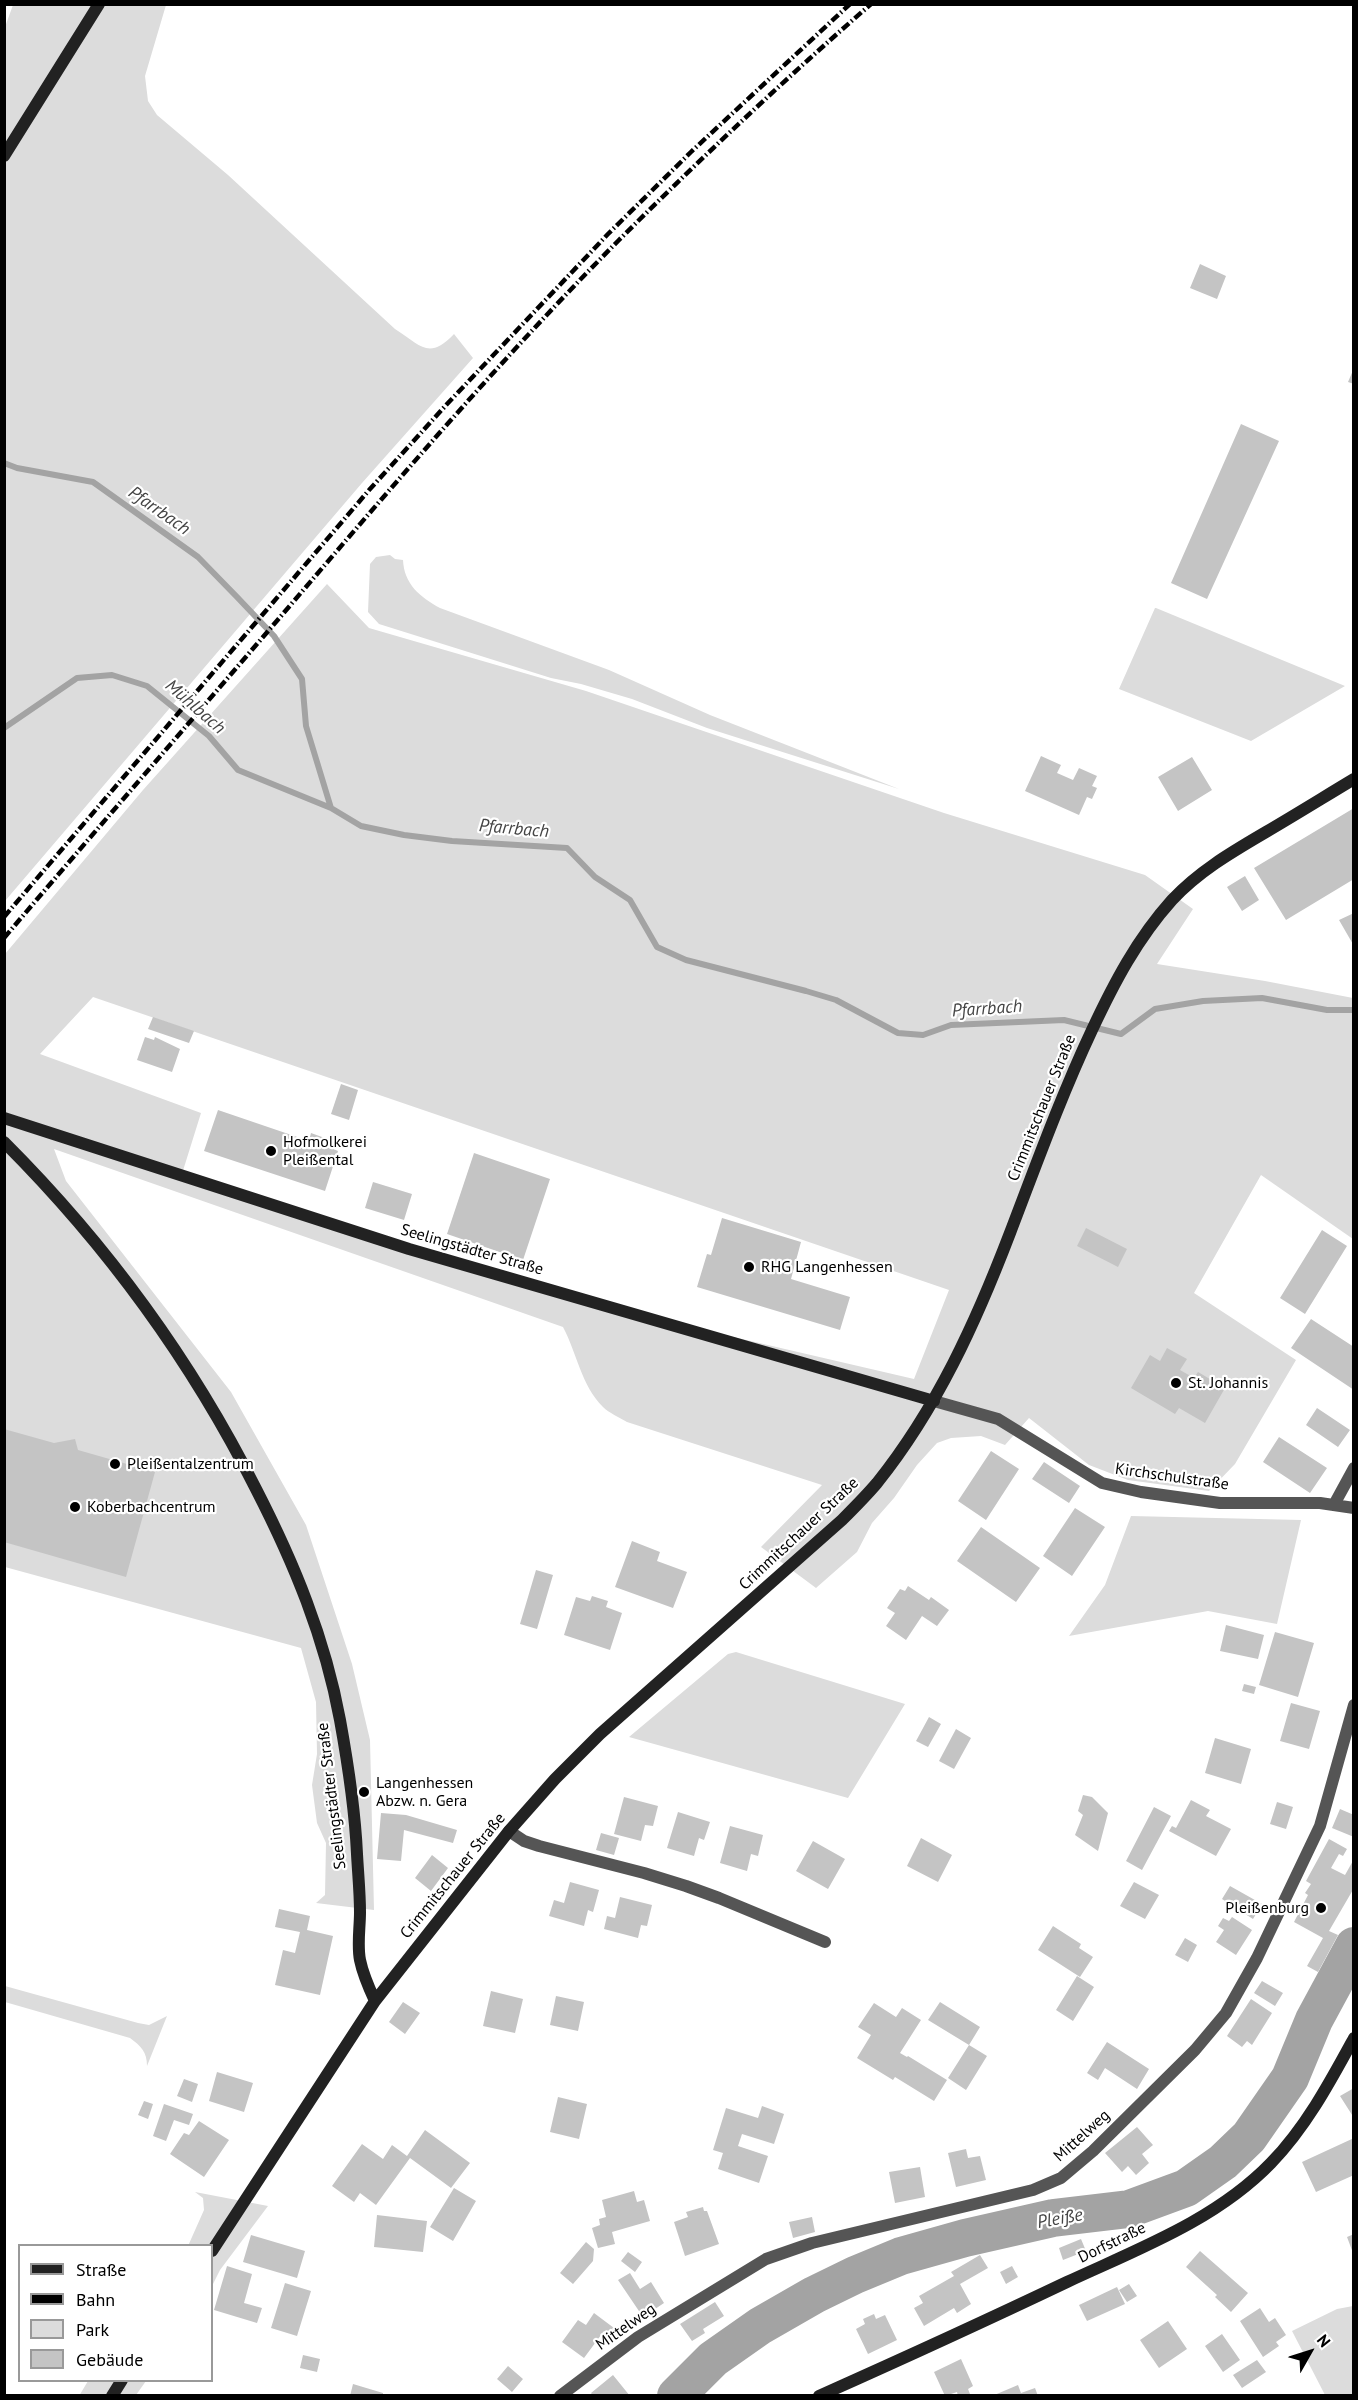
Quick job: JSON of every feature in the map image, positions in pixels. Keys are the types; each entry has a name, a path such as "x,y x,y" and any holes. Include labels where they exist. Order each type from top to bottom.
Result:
{"street":[{"path":"4,156 99,4"},
{"name":"Crimmitschauer Straße","path":"213,2250 375,2001 509,1831 555,1779 600,1734 842,1520 877,1483 934,1401 958,1356 1080,1056 1120,970 1146,931 1188,884 1216,861 1353,779"},
{"name":"Seelingstädter Straße","path":"4,1118 409,1249 934,1401"},
{"name":"Seelingstädter Straße","path":"4,1142 76,1218 122,1274 164,1331 205,1394 236,1449 304,1592 326,1657 340,1719 357,1850 360,1958 364,1979 375,2001"},
{"name":"Kirchschulstraße","path":"934,1401 998,1419 1102,1483 1141,1492 1220,1503 1295,1502 1353,1508"},
{"path":"1335,1505 1353,1468"},
{"name":"Mittelweg","path":"560,2396 638,2337 766,2259 812,2243 1033,2190 1061,2178 1093,2151 1187,2058 1226,2013 1257,1958 1320,1826 1353,1705"},
{"path":"509,1831 524,1841 538,1846 644,1873 719,1898 825,1942"},
{"name":"Dorfstraße","path":"819,2396 1141,2248 1200,2217 1237,2191 1277,2155 1299,2130 1326,2089 1353,2038"},
{"path":"111,2396 121,2382"}],"green space":[{"path":"13,5 166,5 145,76 148,101 157,115 228,175 395,329 418,345 431,349 454,334 473,358 362,483 5,901 5,27"},
{"path":"390,555 395,559 403,560 406,576 414,589 440,608 609,670 710,715 899,789 707,728 632,699 551,678 379,624 368,612 370,564 376,557"},
{"path":"327,584 369,628 586,691 944,813 1145,875 1193,909 1157,964 1353,998 1353,1239 1261,1175 1194,1293 1296,1360 1235,1464 1209,1491 1128,1480 1089,1465 1029,1418 1005,1445 981,1436 951,1438 937,1443 872,1523 857,1552 816,1588 761,1547 822,1485 627,1422 611,1413 603,1407 589,1389 563,1327 54,1149 66,1181 231,1392 306,1525 352,1664 370,1740 374,1910 316,1903 325,1895 326,1843 317,1823 312,1785 317,1754 316,1702 301,1648 5,1567 5,954 143,790","holes":["93,997 949,1290 914,1379 570,1299 181,1177 201,1113 40,1054"]},
{"path":"1155,608 1345,686 1251,741 1119,689"},
{"path":"1131,1516 1301,1520 1277,1624 1208,1611 1069,1636 1105,1585"},
{"path":"736,1652 905,1704 848,1798 629,1737 728,1654"},
{"path":"5,1986 138,2023 149,2025 167,2016 147,2066 143,2050 130,2038 5,2002"},
{"path":"195,2192 268,2206 220,2270 213,2284 213,2244 189,2244 204,2210 203,2198"},
{"path":"1353,2306 1353,2395 1325,2395 1292,2331 1337,2309"},
{"path":"87,2382 145,2382 136,2395 79,2396"}],"building":[{"path":"1200,264 1226,276 1217,299 1190,288"},
{"path":"1354,368 1354,384 1348,382"},
{"path":"1241,424 1279,441 1207,599 1171,583"},
{"path":"1041,756 1061,765 1057,773 1073,780 1079,768 1097,776 1092,786 1097,788 1092,799 1087,797 1079,815 1025,791"},
{"path":"1192,757 1212,790 1178,811 1158,777"},
{"path":"1354,808 1354,879 1286,920 1254,868"},
{"path":"1245,876 1259,900 1242,911 1227,887"},
{"path":"1354,913 1354,946 1339,920"},
{"path":"153,1017 194,1031 189,1043 148,1029"},
{"path":"145,1037 154,1040 155,1037 180,1049 172,1072 137,1060"},
{"path":"341,1084 358,1090 349,1120 331,1114"},
{"name":"Hofmolkerei Pleißental","path":"218,1110 309,1141 311,1133 333,1141 331,1148 338,1151 325,1191 204,1151"},
{"path":"474,1153 550,1179 523,1260 447,1234"},
{"path":"373,1182 412,1194 404,1220 365,1208"},
{"name":"RHG Langenhessen","path":"722,1218 801,1242 791,1279 850,1297 840,1330 697,1287 707,1254 711,1255"},
{"path":"1086,1228 1127,1249 1118,1267 1077,1246"},
{"path":"1322,1230 1347,1246 1305,1314 1280,1298"},
{"path":"1311,1319 1354,1347 1354,1390 1291,1348"},
{"name":"St. Johannis","path":"1167,1348 1187,1359 1180,1370 1194,1378 1198,1372 1225,1388 1205,1423 1179,1408 1175,1414 1131,1388 1150,1355 1160,1361"},
{"path":"1317,1408 1350,1430 1338,1447 1306,1425"},
{"name":"Koberbachcentrum","path":"4,1429 54,1443 75,1439 78,1450 155,1472 126,1577 4,1542"},
{"path":"1279,1437 1327,1468 1310,1493 1263,1462"},
{"path":"991,1451 1019,1469 986,1520 958,1501"},
{"path":"1044,1462 1080,1486 1069,1503 1032,1479"},
{"path":"1075,1508 1105,1527 1072,1576 1043,1556"},
{"path":"981,1527 1040,1568 1016,1602 957,1561"},
{"path":"632,1541 660,1552 657,1561 687,1572 673,1608 615,1587"},
{"path":"536,1570 553,1575 537,1629 520,1624"},
{"path":"908,1586 929,1600 931,1597 949,1610 937,1626 922,1616 906,1640 886,1626 895,1613 887,1608 900,1589 905,1591"},
{"path":"592,1596 608,1601 606,1607 622,1613 610,1650 564,1635 576,1597 590,1601"},
{"path":"1226,1625 1264,1635 1258,1659 1220,1651"},
{"path":"1275,1632 1314,1643 1298,1697 1259,1685"},
{"path":"1244,1684 1256,1687 1254,1694 1242,1691"},
{"path":"1291,1703 1320,1711 1309,1749 1280,1741"},
{"path":"929,1717 941,1724 928,1747 916,1741"},
{"path":"956,1729 971,1738 954,1769 939,1761"},
{"path":"1215,1738 1251,1749 1241,1784 1205,1773"},
{"path":"1083,1795 1092,1797 1108,1813 1098,1851 1075,1835 1083,1815 1078,1811"},
{"path":"624,1797 658,1806 653,1826 645,1825 641,1841 614,1834"},
{"path":"1191,1800 1210,1810 1206,1816 1231,1829 1216,1856 1169,1831 1172,1826 1176,1828"},
{"path":"1277,1802 1293,1807 1286,1829 1270,1824"},
{"path":"1154,1807 1171,1816 1142,1870 1126,1861"},
{"path":"1340,1809 1354,1815 1354,1837 1332,1828"},
{"path":"678,1812 710,1822 704,1840 699,1838 694,1856 667,1848"},
{"path":"381,1813 406,1815 457,1830 453,1843 404,1830 401,1861 377,1859"},
{"path":"730,1826 763,1835 758,1856 751,1854 747,1871 720,1863"},
{"path":"601,1833 619,1838 614,1855 596,1850"},
{"path":"921,1838 952,1855 938,1882 907,1866"},
{"name":"Pleißenburg","path":"1329,1839 1347,1849 1343,1856 1339,1854 1331,1868 1345,1875 1354,1859 1354,1888 1329,1931 1338,1935 1318,1972 1307,1966 1323,1938 1294,1922 1308,1895 1305,1893 1311,1884 1306,1881"},
{"path":"813,1841 845,1859 828,1889 796,1871"},
{"path":"432,1855 448,1868 431,1891 415,1878"},
{"path":"570,1882 599,1890 593,1912 588,1910 584,1926 549,1916 554,1900 564,1903"},
{"path":"1134,1882 1159,1895 1145,1919 1120,1906"},
{"path":"1230,1886 1262,1904 1253,1919 1222,1899"},
{"path":"620,1897 652,1905 647,1926 641,1925 638,1938 604,1929 607,1916 615,1918"},
{"path":"279,1909 310,1916 307,1930 333,1936 320,1995 275,1985 283,1950 295,1953 300,1932 275,1927"},
{"path":"1232,1917 1252,1930 1236,1955 1216,1942 1224,1930 1218,1926 1223,1918 1229,1921"},
{"path":"1053,1926 1081,1944 1079,1948 1093,1957 1080,1977 1038,1950"},
{"path":"1185,1938 1197,1945 1188,1962 1175,1955"},
{"path":"1077,1976 1094,1987 1073,2021 1056,2010"},
{"path":"1262,1981 1283,1993 1275,2006 1254,1993"},
{"path":"491,1991 523,1999 515,2033 483,2026"},
{"path":"556,1996 584,2002 578,2031 550,2025"},
{"path":"1251,1999 1272,2013 1252,2045 1247,2041 1242,2047 1227,2036"},
{"path":"403,2002 420,2013 405,2034 389,2022"},
{"path":"940,2002 980,2027 969,2045 928,2020"},
{"path":"874,2003 896,2017 902,2008 921,2020 900,2053 947,2080 934,2101 895,2077 893,2080 857,2058 871,2035 858,2027"},
{"path":"1107,2042 1149,2069 1137,2089 1105,2068 1098,2080 1087,2073"},
{"path":"969,2045 987,2056 966,2090 948,2078"},
{"path":"217,2072 253,2083 244,2112 209,2101"},
{"path":"184,2079 198,2084 192,2102 177,2096"},
{"path":"1354,2088 1354,2118 1340,2096"},
{"path":"558,2097 587,2104 579,2139 550,2132"},
{"path":"144,2101 153,2104 148,2119 138,2115"},
{"path":"164,2104 193,2114 189,2125 174,2120 166,2141 153,2136"},
{"path":"762,2106 784,2114 774,2144 742,2134 738,2146 768,2156 759,2183 718,2169 723,2153 713,2150 726,2108 758,2118"},
{"path":"199,2121 229,2140 204,2177 170,2154 184,2133 189,2135"},
{"path":"1137,2127 1153,2145 1142,2154 1149,2163 1136,2175 1128,2166 1122,2172 1105,2153"},
{"path":"425,2130 470,2163 451,2188 410,2158 376,2205 360,2193 354,2202 332,2186 362,2144 383,2159 392,2145 407,2156"},
{"path":"1354,2138 1354,2175 1316,2192 1302,2162"},
{"path":"966,2149 968,2158 980,2156 986,2180 956,2187 948,2153"},
{"path":"920,2167 925,2197 895,2203 889,2172"},
{"path":"454,2188 476,2201 453,2241 430,2227"},
{"path":"634,2191 637,2202 644,2200 650,2221 612,2232 615,2244 598,2248 592,2228 600,2225 599,2219 606,2217 602,2200"},
{"path":"703,2207 704,2211 707,2211 719,2244 685,2256 674,2222 688,2217 686,2212"},
{"path":"377,2215 427,2221 423,2252 374,2247"},
{"path":"812,2217 815,2232 793,2238 789,2222"},
{"path":"1354,2234 1354,2253 1353,2253 1347,2237"},
{"path":"251,2235 305,2251 297,2278 243,2262"},
{"path":"1081,2239 1086,2251 1063,2260 1059,2248"},
{"path":"586,2242 594,2249 593,2261 573,2284 560,2273"},
{"path":"1200,2251 1248,2293 1231,2312 1215,2297 1217,2295 1186,2267"},
{"path":"628,2252 642,2262 635,2272 621,2261"},
{"path":"980,2255 988,2268 960,2284 971,2304 957,2313 954,2308 924,2326 914,2308 923,2303 919,2296 954,2276 951,2272"},
{"path":"227,2266 252,2274 244,2303 262,2308 257,2323 214,2310"},
{"path":"1012,2266 1018,2277 1006,2284 1000,2272"},
{"path":"630,2273 640,2289 651,2282 664,2303 643,2317 618,2280"},
{"path":"285,2283 311,2291 297,2336 271,2328"},
{"path":"1129,2284 1137,2296 1127,2302 1119,2290"},
{"path":"1117,2287 1125,2304 1087,2321 1079,2305"},
{"path":"715,2302 724,2316 703,2329 705,2333 692,2341 680,2324"},
{"path":"1260,2308 1269,2322 1275,2318 1286,2335 1276,2342 1279,2346 1263,2357 1240,2321"},
{"path":"594,2313 618,2331 613,2338 604,2331 584,2358 562,2342 578,2320 586,2325"},
{"path":"874,2314 876,2319 885,2315 897,2340 868,2354 856,2329 865,2324 863,2319"},
{"path":"1168,2321 1187,2349 1159,2368 1140,2340"},
{"path":"1222,2334 1240,2360 1223,2372 1205,2346"},
{"path":"303,2355 320,2359 317,2372 300,2368"},
{"path":"961,2359 973,2386 968,2389 970,2394 958,2396 957,2392 945,2396 934,2372"},
{"path":"1257,2360 1266,2372 1242,2388 1233,2375"},
{"path":"508,2366 523,2379 512,2392 497,2379"},
{"path":"613,2375 630,2396 593,2396 591,2393"},
{"path":"353,2384 383,2393 383,2396 350,2396"},
{"path":"1018,2385 1021,2393 1035,2388 1038,2396 992,2396"}],"waterway":[{"name":"Pfarrbach","path":"4,463 17,468 93,482 198,557 274,636 302,679 306,726 331,808 361,826 404,835 452,841 567,848 595,877 630,900 657,947 686,960 836,1000 898,1033 923,1035 951,1025 1064,1020 1121,1034 1155,1009 1203,1001 1262,998 1327,1010 1354,1010"},
{"name":"Mühlbach","path":"4,728 77,678 112,675 147,686 209,736 238,770 331,808"},
{"name":"Pleiße","path":"676,2396 713,2359 760,2326 814,2295 901,2256 965,2238 1053,2218 1129,2209 1186,2188 1223,2162 1249,2137 1290,2078 1314,2020 1354,1946"}],"railway":[{"path":"4,917 370,489 448,403 608,234 692,151 850,4"},
{"path":"4,938 393,486 526,337 680,180 871,4"}],"place":[{"name":"Hofmolkerei Pleißental","path":"271,1151"},
{"name":"RHG Langenhessen","path":"749,1267"},
{"name":"St. Johannis","path":"1176,1383"},
{"name":"Pleißentalzentrum","path":"115,1464"},
{"name":"Koberbachcentrum","path":"75,1507"},
{"name":"Langenhessen Abzw. n. Gera","path":"364,1792"},
{"name":"Pleißenburg","path":"1321,1908"}]}
